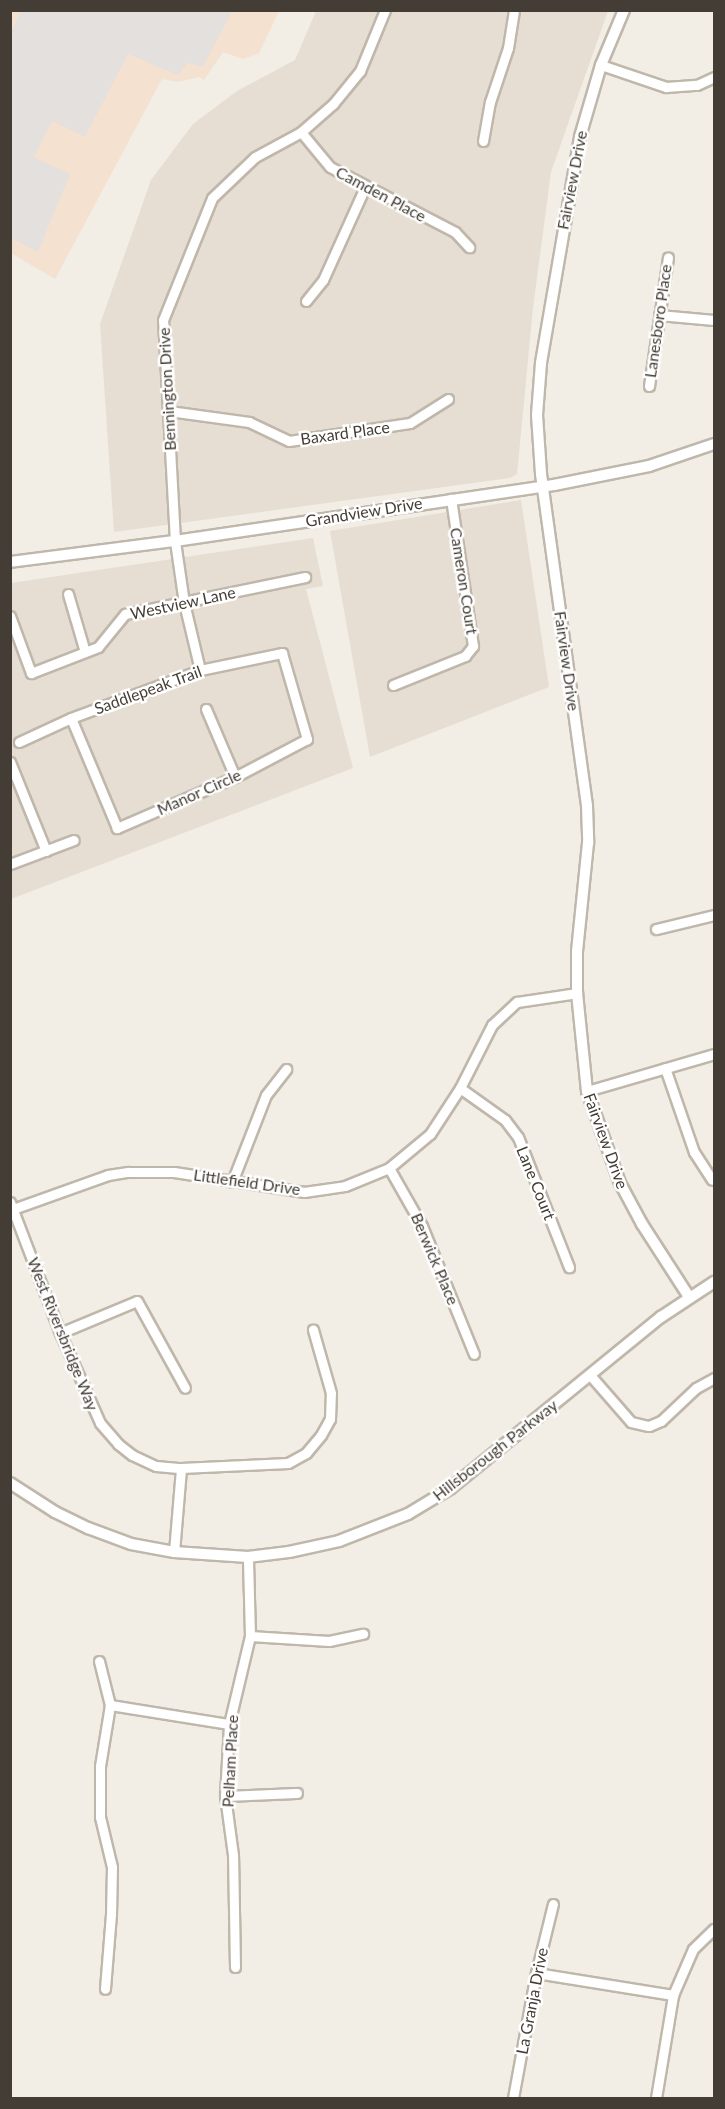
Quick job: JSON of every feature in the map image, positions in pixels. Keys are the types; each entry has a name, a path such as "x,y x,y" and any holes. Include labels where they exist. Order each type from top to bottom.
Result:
{"street":[{"name":"Bennington Drive","path":"200,670 184,603 175,541 163,320 212,198 255,157 301,132 333,104 360,70 385,10"},
{"path":"483,141 490,102 508,48 514,10"},
{"name":"Fairview Drive","path":"624,10 589,100 569,187 541,363 537,416 542,487 587,806 588,843 577,951 577,993 587,1091 620,1183 642,1224 690,1297"},
{"path":"601,65 666,87 698,85 714,77"},
{"name":"Camden Place","path":"301,132 330,167 455,232 469,247"},
{"path":"306,301 323,280 366,187"},
{"name":"Lanesboro Place","path":"649,386 668,256"},
{"path":"658,315 714,320"},
{"name":"Baxard Place","path":"168,411 249,422 289,441 410,423 448,399"},
{"name":"Grandview Drive","path":"10,562 175,541 542,487 650,466 714,444"},
{"name":"Cameron Court","path":"393,685 465,656 473,646 451,499"},
{"name":"Westview Lane","path":"10,616 31,674 98,646 125,614 305,577"},
{"path":"68,594 85,652"},
{"name":"Saddlepeak Trail","path":"19,742 71,718 200,670 282,653"},
{"name":"Manor Circle","path":"71,718 117,828 235,777 307,739 282,653"},
{"path":"206,709 235,777"},
{"path":"10,762 46,851"},
{"path":"10,864 74,840"},
{"path":"656,929 714,915"},
{"name":"Littlefield Drive","path":"12,1205 108,1175 128,1172 174,1172 304,1192 345,1186 389,1168 430,1134 459,1088 492,1025 517,1002 577,993"},
{"path":"587,1091 714,1054"},
{"path":"665,1068 694,1152 712,1180"},
{"path":"232,1182 266,1095 286,1069"},
{"name":"Lane Court","path":"459,1088 505,1120 518,1137 570,1267"},
{"name":"Berwick Place","path":"389,1168 422,1226 474,1354"},
{"name":"West Riversbridge Way","path":"12,1205 60,1333 100,1423 118,1444 132,1455 156,1466 181,1468"},
{"name":"Hillsborough Parkway","path":"10,1483 55,1512 88,1528 131,1544 174,1552 248,1557 289,1552 339,1541 408,1514 451,1488 590,1374 690,1297 714,1282"},
{"path":"60,1333 137,1301 185,1388"},
{"path":"174,1552 181,1468 288,1463 306,1453 321,1435 330,1419 331,1393 313,1330"},
{"path":"590,1374 631,1422 649,1426 661,1421 696,1388 714,1378"},
{"name":"Pelham Place","path":"235,1967 234,1855 225,1796 229,1724 250,1636 248,1557"},
{"path":"250,1636 329,1641 363,1634"},
{"path":"99,1661 110,1705 100,1766 100,1817 112,1867 105,1989"},
{"path":"110,1705 229,1724"},
{"path":"225,1796 297,1793"},
{"name":"La Granja Drive","path":"513,2098 536,1973 553,1904"},
{"path":"656,2098 673,1995 693,1949 714,1929"},
{"path":"536,1973 673,1995"}],"shaded area":[{"path":"11,11 279,11 259,53 243,59 223,52 204,80 199,77 178,82 162,79 55,279 11,253"},
{"path":"21,11 232,11 203,67 187,63 178,75 128,54 85,137 52,121 34,157 70,174 38,252 11,238 10,35"},
{"path":"316,11 608,11 551,172 533,308 517,474 510,478 114,532 100,324 151,180 193,124 237,91 295,60"},
{"path":"521,500 549,687 370,757 330,531"},
{"path":"313,538 323,586 306,589 353,768 11,899 11,583"}]}
